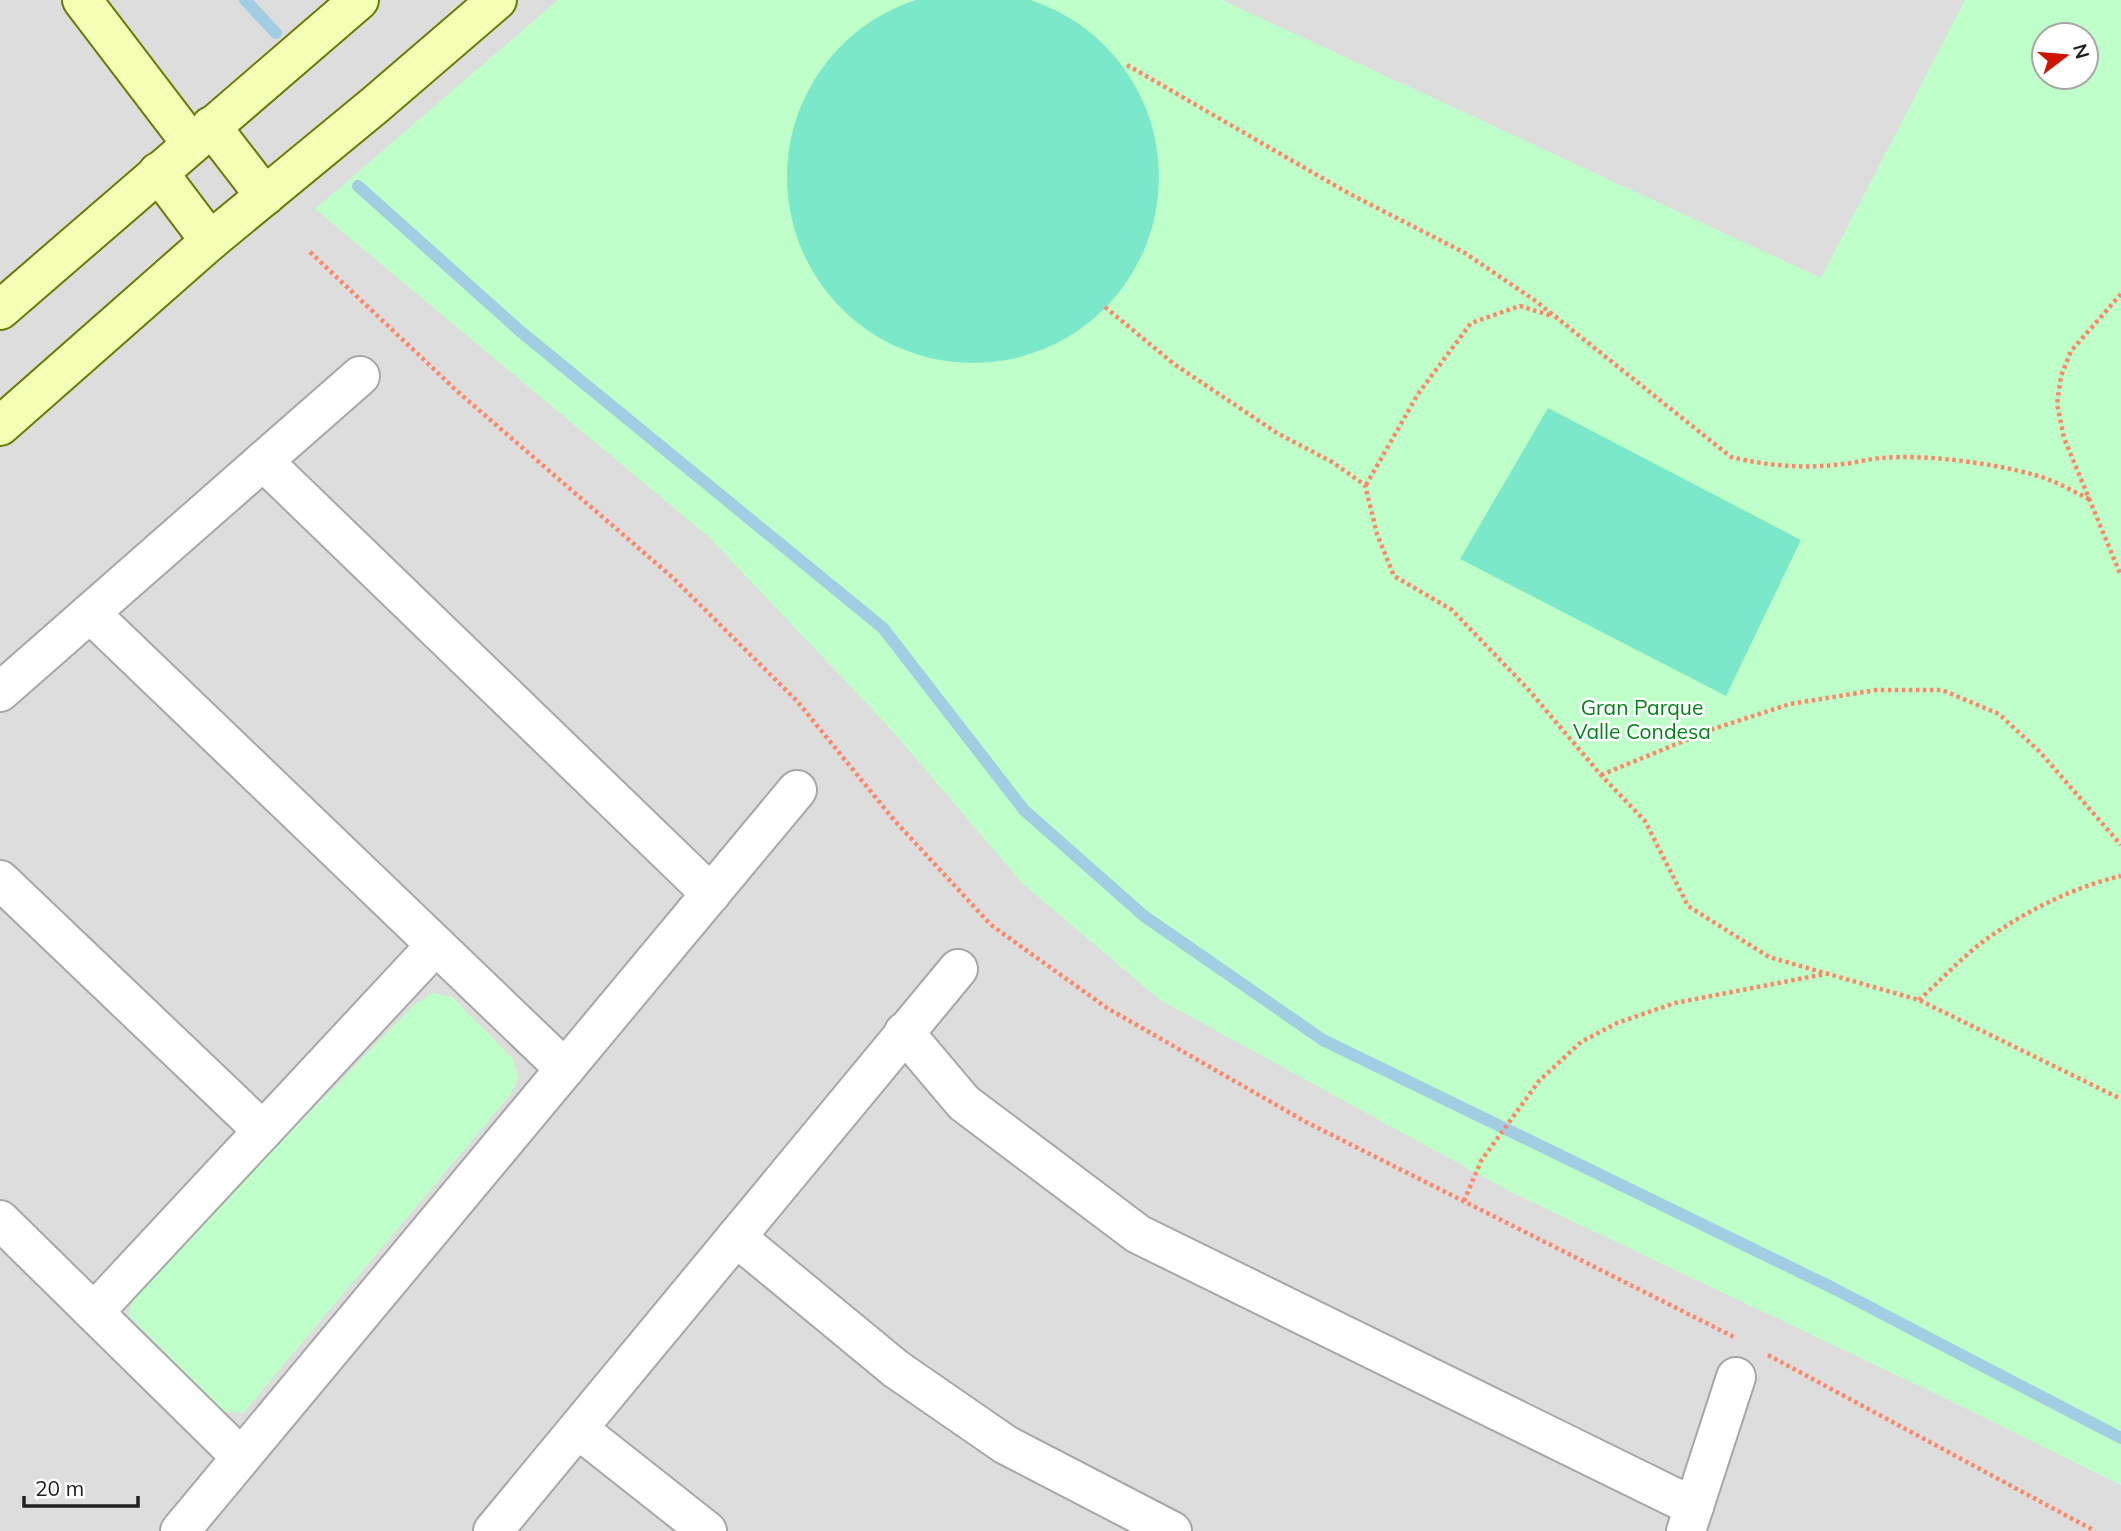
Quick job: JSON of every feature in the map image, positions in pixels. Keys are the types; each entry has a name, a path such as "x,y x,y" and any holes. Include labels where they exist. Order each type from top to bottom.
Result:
{"street":[{"path":"82,0 201,135 265,196"},
{"path":"0,310 359,0"},
{"path":"0,426 210,241 496,0"},
{"path":"158,172 210,241"},
{"path":"0,692 360,376"},
{"path":"263,461 711,894"},
{"path":"90,613 565,1069"},
{"path":"180,1531 797,790"},
{"path":"0,880 263,1131"},
{"path":"94,1312 436,945"},
{"path":"493,1531 958,969"},
{"path":"904,1032 964,1102 1138,1234 1690,1519 1749,1364"},
{"path":"0,1220 242,1457"},
{"path":"736,1237 896,1369 1006,1445 1172,1531"},
{"path":"578,1429 707,1531"}],"path":[{"path":"1127,65 1348,193 1465,253 1556,318 1731,457 1764,465 1792,467 1882,458 1922,458 1969,463 2037,475 2089,499"},
{"path":"310,252 458,392 672,577 797,701 894,820 991,925 1107,1008 1306,1122 1738,1339"},
{"path":"2121,295 2071,351 2060,376 2057,404 2064,438 2121,576"},
{"path":"1365,485 1418,394 1471,323 1520,306 1556,318"},
{"path":"1105,307 1174,365 1278,433 1332,461 1365,485 1377,534 1394,576 1452,610 1527,688 1601,775 1646,821 1688,906 1769,957 1919,1000 2121,1099"},
{"path":"1601,775 1713,729 1790,704 1876,690 1942,690 1999,714 2040,752 2121,845"},
{"path":"1919,1000 1987,938 2047,904 2096,882 2121,876"},
{"path":"1464,1201 1481,1161 1539,1081 1581,1042 1617,1023 1675,1003 1826,973"},
{"path":"1749,1364 2095,1531"}],"shaded area":[{"path":"0,0 2121,0 2121,1531 0,1531"}],"green space":[{"path":"973,-9 1009,-5 1044,5 1076,22 1105,45 1128,74 1145,106 1155,141 1159,177 1155,213 1145,248 1128,280 1105,309 1076,332 1044,349 1009,359 973,363 937,359 902,349 870,332 841,309 818,280 801,248 791,213 787,177 791,141 801,106 818,74 841,45 870,22 902,5 937,-5"},
{"name":"Gran Parque Valle Condesa","path":"558,0 1222,0 1821,278 1965,0 2121,0 2121,1485 1509,1191 1160,1000 1023,884 890,728 710,538 315,209"},
{"path":"1548,408 1801,540 1726,696 1460,559"},
{"path":"432,993 452,997 513,1059 518,1079 510,1095 243,1413 224,1412 128,1315 137,1290 414,1005"}],"waterway":[{"path":"245,0 276,33"},
{"path":"358,186 520,331 883,628 1024,810 1144,916 1323,1040 1835,1289 2121,1438"}]}
